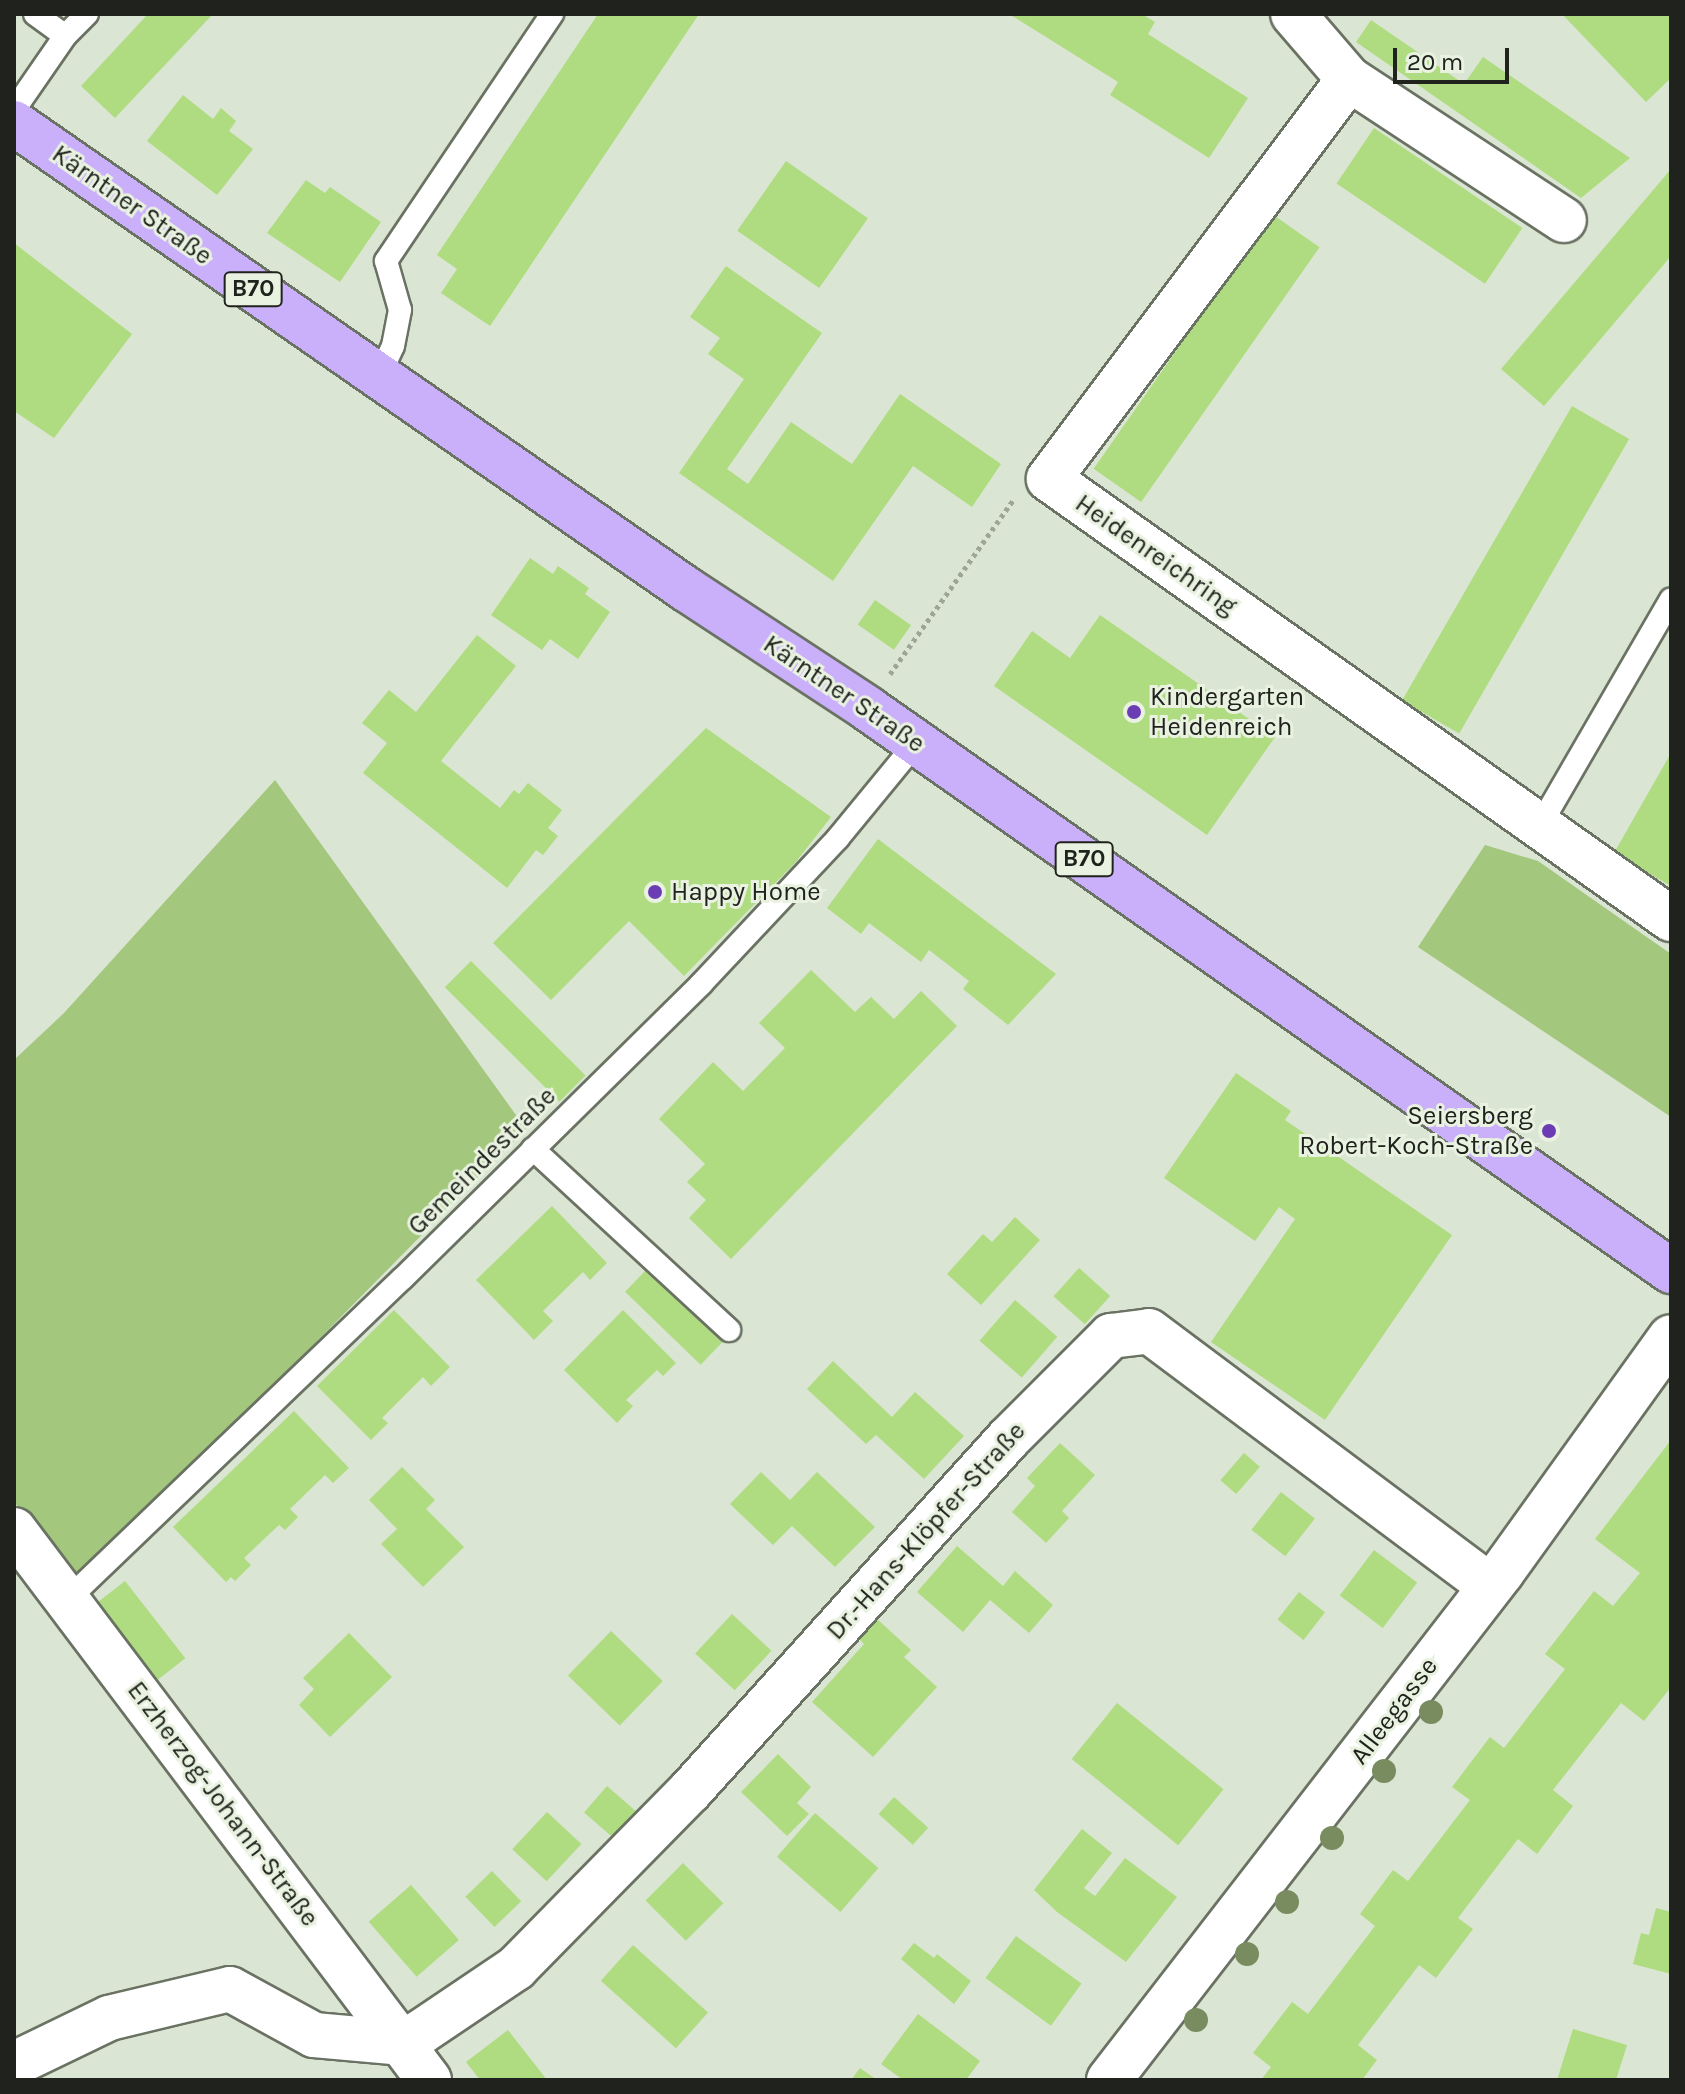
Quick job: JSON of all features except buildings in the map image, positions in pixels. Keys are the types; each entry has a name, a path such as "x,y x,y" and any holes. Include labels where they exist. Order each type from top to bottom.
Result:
{"main road":[{"name":"Kärntner Straße","path":"14,123 686,589 867,708 1671,1271"}],"street":[{"path":"1293,14 1349,79 1564,220"},
{"name":"Heidenreichring","path":"1349,79 1049,479 1671,919"},
{"name":"Dr.-Hans-Klöpfer-Straße","path":"404,2043 516,1968 690,1791 1008,1439 1111,1336 1149,1331 1490,1586"},
{"name":"Alleegasse","path":"1109,2080 1490,1586 1671,1337"},
{"name":"Erzherzog-Johann-Straße","path":"14,1530 429,2080"},
{"path":"14,2064 109,2018 230,1989 314,2035 404,2043"}],"lane":[{"path":"35,14 65,36"},
{"path":"14,110 65,36 87,14"},
{"path":"379,376 393,346 400,310 386,261 552,14"},
{"path":"1539,827 1671,599"},
{"name":"Gemeindestraße","path":"67,1600 533,1149 732,950 838,838 916,743"},
{"path":"533,1149 729,1330"}],"path":[{"path":"867,708 1010,501 1049,479"}],"green space":[{"path":"275,780 526,1129 74,1588 54,1551 14,1502 14,1060 64,1013"},
{"path":"1485,845 1538,861 1671,954 1671,1117 1418,947"}],"place":[{"name":"Kindergarten Heidenreich","path":"1134,712"},
{"name":"Happy Home","path":"655,892"},
{"name":"Seiersberg Robert-Koch-Straße","path":"1549,1131"}]}
